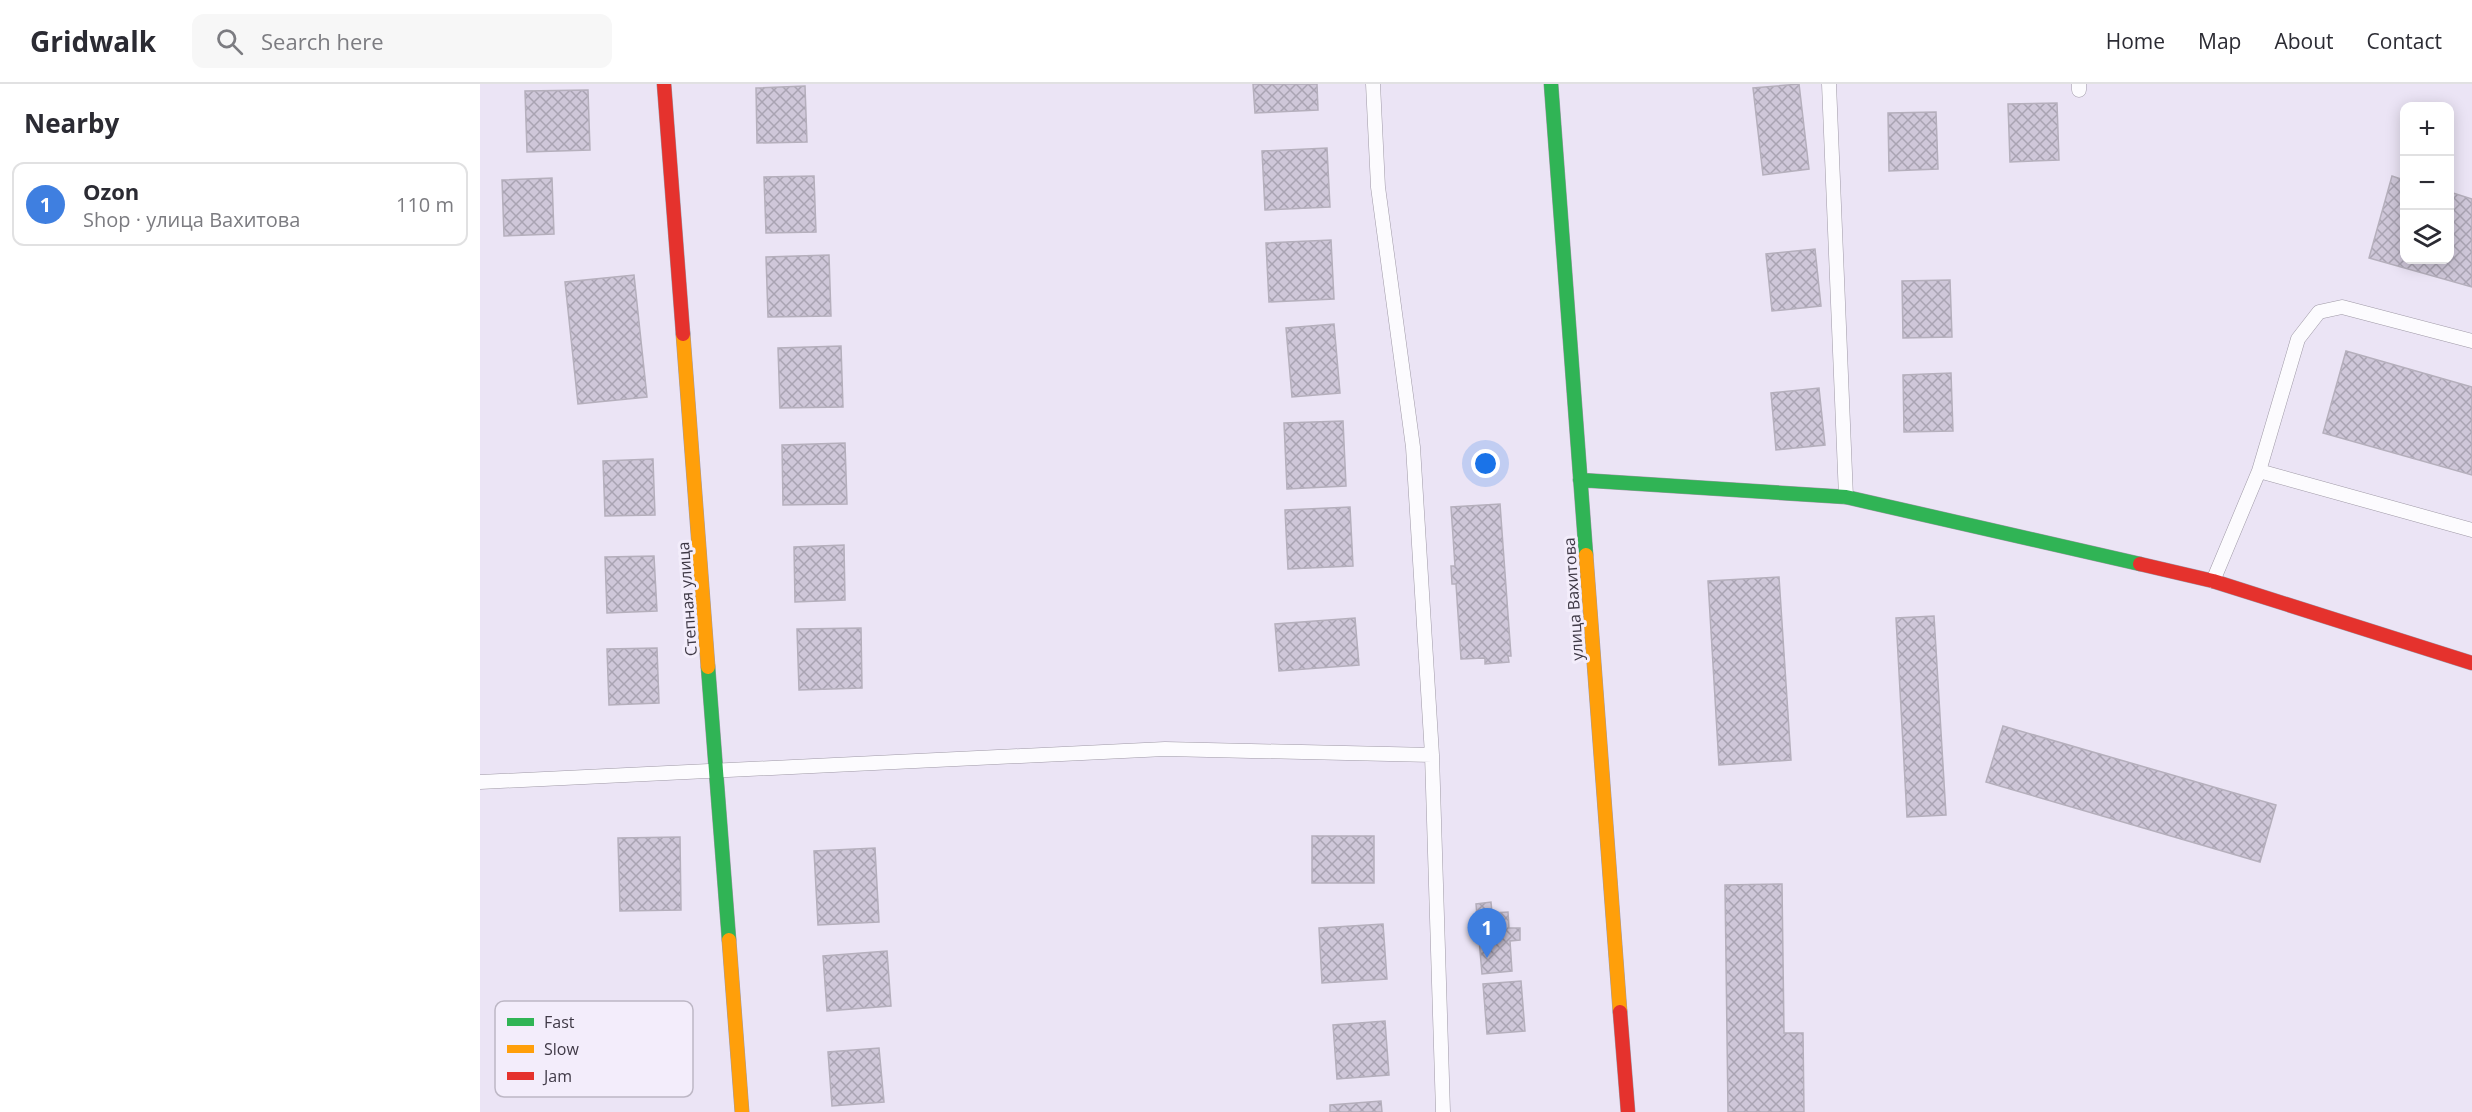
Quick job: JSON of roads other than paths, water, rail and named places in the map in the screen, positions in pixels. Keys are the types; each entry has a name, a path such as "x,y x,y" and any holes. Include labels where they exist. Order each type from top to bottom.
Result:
{"street":[{"name":"Степная улица","path":"664,84 742,1112"},
{"name":"улица Вахитова","path":"1551,84 1628,1112"},
{"path":"1580,480 1846,497 2213,581 2472,663"}],"lane":[{"path":"1374,84 1378,187 1413,447 1432,755 1443,1112"},
{"path":"1829,84 1846,497"},
{"path":"2213,581 2259,471 2298,339 2319,312 2342,307 2472,341"},
{"path":"2259,471 2472,530"},
{"path":"480,782 1165,749 1432,755"}],"place":[{"name":"Ozon","path":"1487,958"}]}
